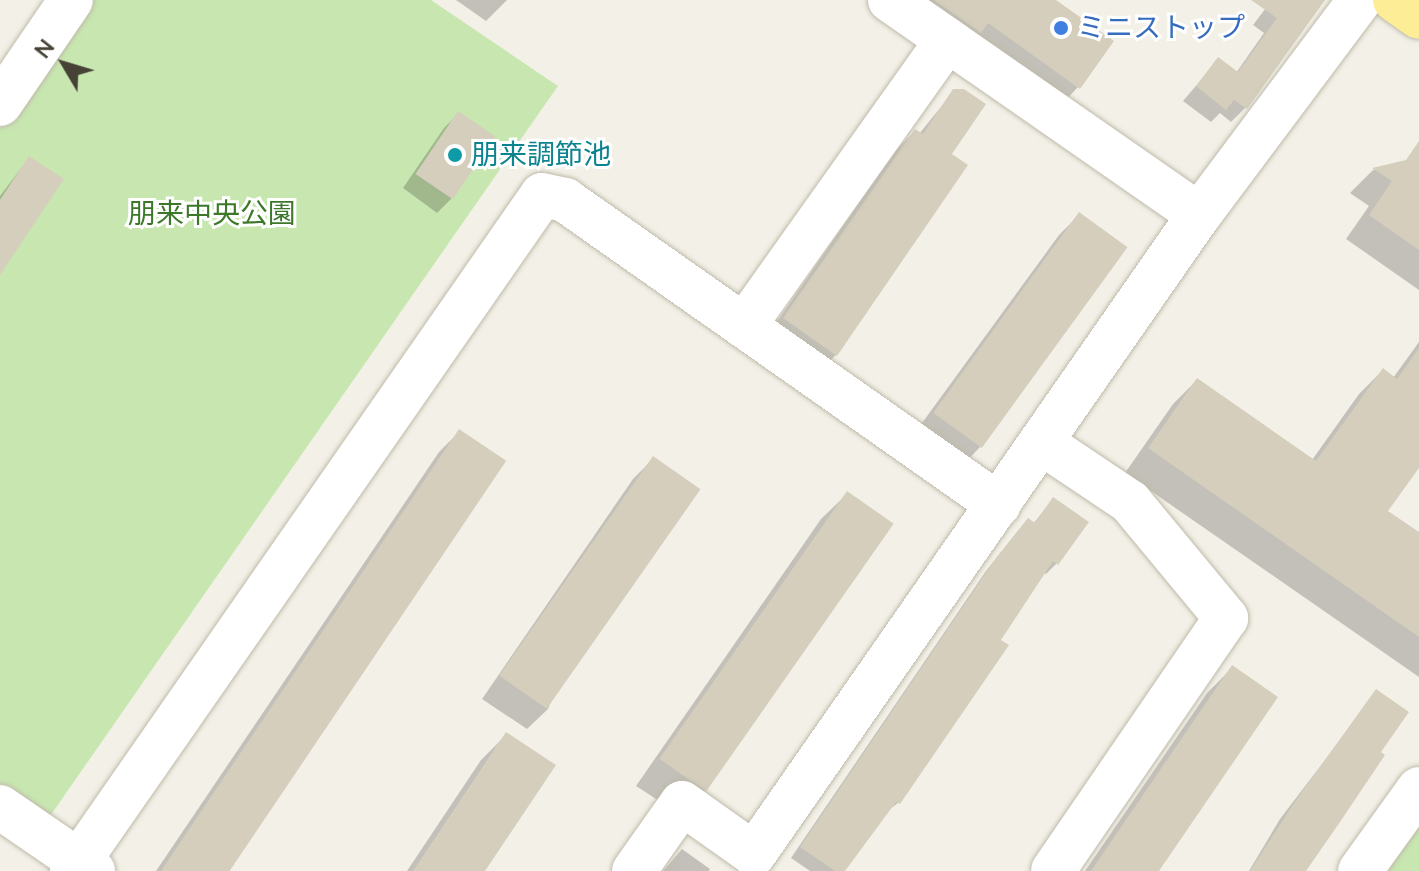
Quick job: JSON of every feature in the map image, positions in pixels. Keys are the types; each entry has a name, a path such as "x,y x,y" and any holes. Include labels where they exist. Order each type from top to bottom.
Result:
{"main road":[{"path":"1395,0 1419,17"}],"street":[{"path":"0,104 71,0"},
{"path":"890,0 1199,215"},
{"path":"634,871 682,803 767,862 999,505 1199,215 1360,0"},
{"path":"744,326 947,40"},
{"path":"0,807 81,868 542,195 565,200 999,505"},
{"path":"1042,443 1130,502 1226,618 1053,871"},
{"path":"1360,871 1419,789"}],"green space":[{"name":"朋来中央公園","path":"89,0 431,0 558,86 48,819 0,786 0,128"},
{"path":"1419,806 1419,871 1373,871"}],"building":[{"path":"934,0 1056,0 1114,41 1080,89 988,23 981,33"},
{"path":"1251,0 1325,0 1247,109 1234,100 1226,110 1196,86 1218,57 1238,72 1277,18"},
{"path":"953,89 964,89 986,104 952,154 968,165 837,356 783,318 915,129 923,134"},
{"name":"朋来調節池","path":"458,111 495,136 453,199 416,174"},
{"path":"1419,141 1419,250 1369,215 1392,181 1372,168 1406,160"},
{"path":"29,156 64,179 0,275 0,200"},
{"path":"1079,212 1128,247 982,448 933,413"},
{"path":"1419,348 1419,468 1388,511 1419,532 1419,637 1148,448 1197,378 1316,461 1383,368 1397,379"},
{"path":"459,429 506,461 230,871 161,871"},
{"path":"653,456 701,489 547,709 499,676"},
{"path":"847,491 894,524 706,792 659,759"},
{"path":"1053,497 1089,522 1058,565 1053,561 1001,640 1009,645 900,804 896,802 845,871 835,871 800,847 996,558 1028,518 1035,523"},
{"path":"1232,665 1278,697 1159,871 1091,871"},
{"path":"1376,689 1409,712 1381,752 1385,755 1340,822 1306,871 1250,871 1294,803"},
{"path":"506,732 556,765 485,871 413,871"}],"place":[{"name":"ミニストップ","path":"1061,28"},
{"name":"朋来調節池","path":"455,155"}]}
